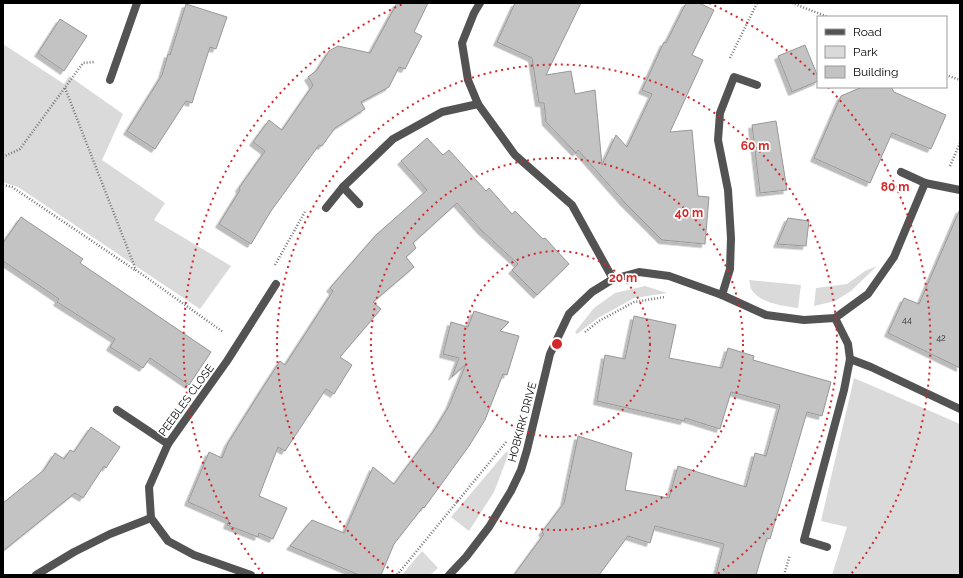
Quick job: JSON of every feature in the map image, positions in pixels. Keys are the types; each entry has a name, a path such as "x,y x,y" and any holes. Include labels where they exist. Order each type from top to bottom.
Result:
{"street":[{"path":"110,80 137,3"},
{"path":"480,3 474,13 462,43 468,80 478,104 515,155 572,205 613,279"},
{"path":"722,295 730,269 730,238 728,190 718,140 720,113 734,77 757,85"},
{"path":"326,208 343,187 392,139 442,112 478,104"},
{"path":"901,172 924,184 960,190"},
{"path":"827,547 804,540 838,412 850,359 848,344 835,318 868,294 894,257 924,184"},
{"path":"343,187 359,204"},
{"name":"HOBKIRK DRIVE","path":"449,575 466,557 489,527 511,491 521,470 527,450 550,354 569,314 592,292 613,279 639,272 669,276 722,295 766,315 804,320 835,318"},
{"name":"PEEBLES CLOSE","path":"151,518 149,488 168,444 228,361 276,284"},
{"path":"850,359 871,367 960,408"},
{"path":"117,410 168,444"},
{"path":"36,575 74,552 110,534 151,518 168,541 194,555 251,575"}],"path":[{"path":"734,77 730,58 758,3"},
{"path":"792,3 825,16"},
{"path":"3,157 20,149 83,63 117,61"},
{"path":"947,75 960,80"},
{"path":"66,88 136,270"},
{"path":"3,185 12,187 136,270 239,342"},
{"path":"276,284 275,263 307,209 326,208"},
{"path":"580,336 598,321 634,302 679,295 702,288"},
{"path":"397,575 508,439"}],"green space":[{"path":"3,44 64,84 69,76 123,114 102,160 165,203 154,220 231,266 200,309 18,187 3,182"},
{"path":"877,266 851,291 835,301 814,306 816,288 847,284 865,271"},
{"path":"749,280 801,285 798,308 773,303 760,298 751,289"},
{"path":"645,286 667,293 634,298 598,318 577,334 575,332 594,308 615,293"},
{"path":"854,378 960,424 960,575 832,575 847,527 821,521"},
{"path":"506,452 509,453 494,492 469,531 451,517"},
{"path":"422,551 438,568 430,575 402,575"}],"building":[{"path":"397,3 428,3 414,32 422,36 405,69 399,67 389,87 361,102 365,109 335,128 322,146 319,145 271,211 251,244 219,224 240,190 239,188 265,151 253,142 269,120 282,130 313,85 308,77 317,70 329,51 338,46 370,53"},
{"path":"515,3 581,3 546,75 571,71 575,94 595,90 602,165 616,135 627,147 652,94 642,90 664,42 666,43 686,3 699,3 714,10 692,55 703,60 670,132 692,130 698,196 709,197 705,244 662,240 625,203 578,150 576,153 546,122 544,103 539,103 532,58 497,42"},
{"path":"186,4 227,17 216,49 210,47 192,103 186,101 155,149 127,131 162,75"},
{"path":"60,19 87,36 64,71 38,53"},
{"path":"805,45 817,75 817,81 792,92 778,56"},
{"path":"860,88 892,88 894,92 946,115 931,149 892,133 870,183 814,158 841,96"},
{"path":"776,121 787,190 760,193 752,125"},
{"path":"427,138 443,155 449,150 486,191 489,188 512,214 515,211 543,239 545,238 569,264 537,295 512,270 518,264 481,230 457,203 413,243 416,248 406,257 414,267 373,302 381,309 340,357 352,365 334,394 326,389 285,451 278,447 259,496 287,508 273,539 259,533 258,537 227,525 229,520 188,502 209,452 222,458 228,443 280,361 285,365 333,291 330,288 376,235 427,190 401,161"},
{"path":"960,209 960,368 888,333 904,298 919,304"},
{"path":"21,217 83,259 80,263 211,352 189,385 150,358 143,368 110,347 115,339 57,302 59,299 3,261 3,243"},
{"path":"788,218 809,221 806,246 777,244"},
{"path":"474,311 509,322 500,331 519,336 507,375 503,374 485,420 469,446 424,508 423,507 394,544 381,575 359,575 290,546 312,520 344,533 373,467 394,484 435,429 449,406 466,364 452,377 459,358 443,354 451,322 468,327"},
{"path":"634,316 676,325 669,358 722,368 728,348 754,356 753,360 831,382 822,416 807,412 770,539 767,538 756,575 716,575 724,544 655,526 650,543 628,536 599,575 514,575 544,534 542,532 564,503 578,436 632,453 625,490 669,498 678,466 746,487 755,453 766,456 780,405 731,392 720,429 685,418 684,421 597,401 605,355 625,359"},
{"path":"91,427 120,447 106,468 104,466 83,498 75,493 3,551 3,503 44,470 55,453 64,459 70,450 74,452"}]}
